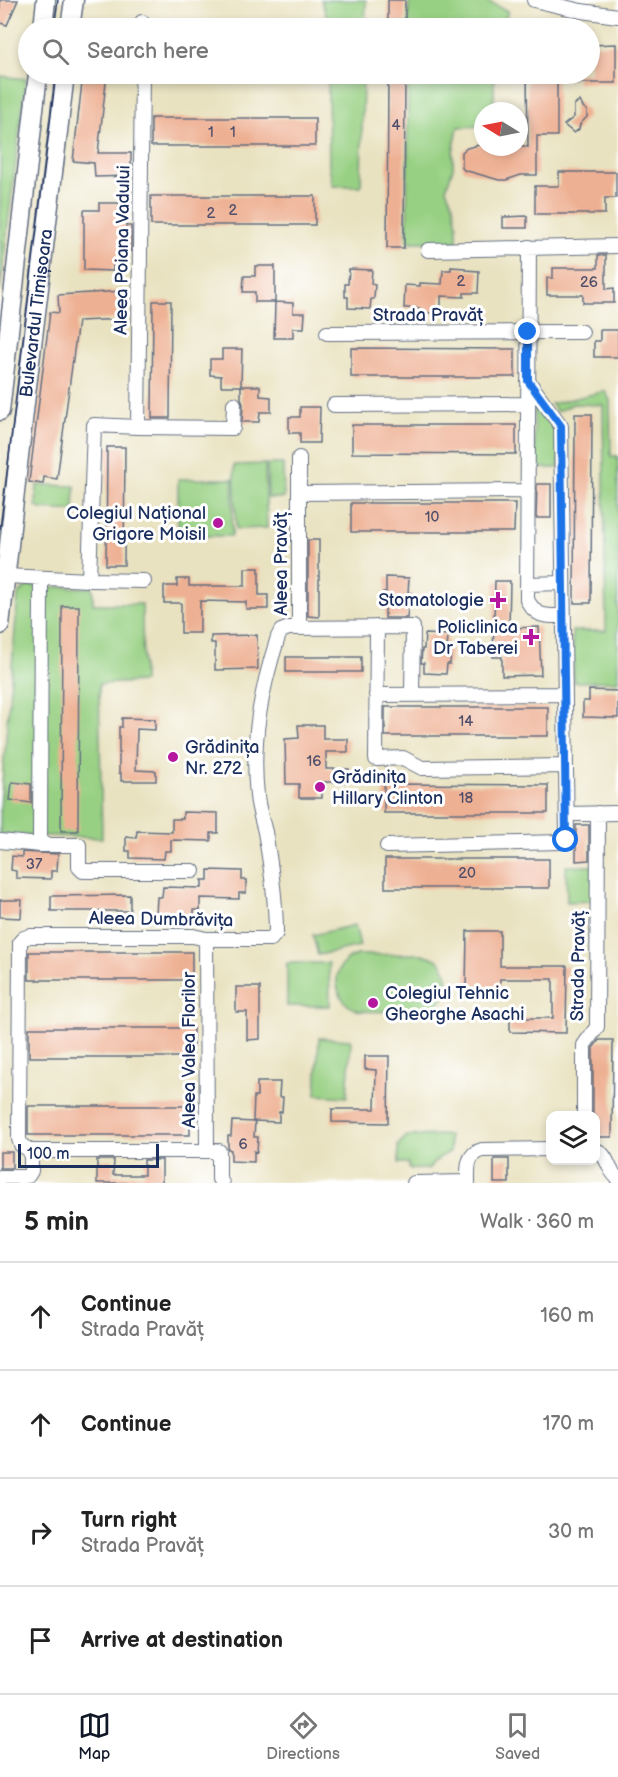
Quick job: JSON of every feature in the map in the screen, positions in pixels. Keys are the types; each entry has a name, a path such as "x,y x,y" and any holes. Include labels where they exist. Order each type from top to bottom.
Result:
{"main road":[{"path":"44,18 46,0"},
{"path":"71,18 74,0"},
{"name":"Bulevardul Timișoara","path":"1,406 37,84"},
{"name":"Bulevardul Timișoara","path":"0,625 3,575 64,84"},
{"path":"28,157 55,160"},
{"path":"1,406 25,403"}],"street":[{"path":"534,0 581,11 618,16"},
{"name":"Aleea Poiana Vadului","path":"138,427 142,84"},
{"path":"428,250 618,246"},
{"path":"529,247 527,600 532,609 538,613 547,616 564,616"},
{"name":"Strada Pravăț","path":"327,333 582,332"},
{"path":"387,846 564,842 567,838 561,426 528,381"},
{"path":"89,580 94,425 233,428 234,404"},
{"path":"334,405 528,404"},
{"name":"Aleea Pravăț","path":"299,458 299,628 413,627 412,694"},
{"path":"299,493 528,491"},
{"path":"3,575 144,581"},
{"path":"40,845 41,578"},
{"path":"527,584 563,583"},
{"path":"377,627 376,759 403,758 422,768 566,766"},
{"name":"Aleea Dumbrăvița","path":"31,1151 21,1145 19,1139 20,942 24,938 30,936 192,936 207,939 271,939 276,933 276,914 257,797 255,758 258,718 263,684 278,637 285,629 299,628"},
{"path":"376,695 565,694"},
{"name":"Strada Pravăț","path":"584,1111 584,1045 597,1027 598,813"},
{"path":"567,814 618,813"},
{"path":"0,841 40,845 79,844 79,867 83,871 193,871"},
{"name":"Aleea Valea Florilor","path":"207,939 207,1151 219,1150 219,1179 222,1183"},
{"path":"414,1183 468,1182 469,1159 476,1151 546,1149"},
{"path":"0,1177 28,1176 31,1171 31,1151 207,1151"},
{"path":"600,1153 604,1156 612,1173 618,1178"}],"green space":[{"path":"321,0 366,0 365,18 327,18"},
{"path":"409,0 484,0 508,11 506,18 408,18"},
{"path":"0,76 18,78 18,84 25,84 0,291"},
{"path":"328,84 363,84 361,186 333,186 329,167"},
{"path":"408,84 494,84 494,102 474,102 474,126 458,127 453,153 453,168 446,189 453,204 457,242 407,242"},
{"path":"605,391 610,400 611,456 618,456 618,681 574,682 572,631 606,631 603,405 573,404 557,412 551,404"},
{"path":"534,402 559,431 559,468 535,468"},
{"path":"265,464 267,528 236,529 234,465"},
{"path":"267,464 283,464 284,498 268,498"},
{"path":"178,479 233,479 232,536 178,536"},
{"path":"37,485 75,486 74,511 40,509 36,506"},
{"path":"27,586 93,588 93,604 142,604 143,682 99,684 102,838 0,834 0,807 18,595"},
{"path":"566,866 594,866 595,901 567,902"},
{"path":"355,925 360,946 318,955 313,935"},
{"path":"422,954 439,961 446,973 447,987 442,1000 431,1008 407,1011 362,1011 349,1006 340,995 337,987 338,972 345,962 357,955"},
{"path":"287,963 329,963 330,1006 287,1006"},
{"path":"319,1038 351,1040 347,1097 316,1095"},
{"path":"449,1135 450,1152 440,1157 428,1169 409,1169 408,1163 399,1163 398,1145 407,1136"}],"building":[{"path":"0,0 18,0 7,25 0,23"},
{"path":"388,0 405,0 405,18 388,18"},
{"path":"616,44 616,83 600,83 600,45"},
{"path":"82,84 106,84 98,153 131,153 131,176 95,177 94,163 73,161"},
{"path":"388,84 405,84 404,248 387,248"},
{"path":"527,84 557,84 557,136 537,136 537,175 521,175 499,180 464,170 462,152 474,146 474,156 528,156"},
{"path":"580,101 587,110 587,117 574,133 564,125 574,117 574,105"},
{"path":"151,118 315,118 315,146 151,146"},
{"path":"559,172 616,172 616,198 605,198 605,214 535,214 535,186 559,186"},
{"path":"151,196 315,196 315,225 151,225"},
{"path":"99,203 126,205 126,226 131,226 131,251 128,251 127,266 113,266 113,271 84,270 84,210 99,210"},
{"path":"527,216 527,228 503,228 503,217"},
{"path":"598,255 606,255 606,289 614,288 614,303 583,303 583,295 547,295 547,278 553,278 553,268 598,268"},
{"path":"255,266 275,266 275,302 255,302 255,292 243,292 244,276 255,276"},
{"path":"451,267 479,271 478,293 464,293 464,297 441,296 441,309 433,309 433,313 418,312 419,308 404,308 405,285 442,284 443,270 451,270"},
{"path":"349,269 372,270 371,284 375,285 374,299 371,299 370,309 348,308 345,284 348,284"},
{"path":"123,291 125,319 78,321 57,479 44,477 43,484 29,482 50,312 59,313 58,295"},
{"path":"153,301 171,301 170,418 152,418"},
{"path":"275,302 293,303 293,313 305,313 304,328 293,328 293,338 274,338"},
{"path":"600,330 618,330 618,357 594,357 594,341 600,341"},
{"path":"351,348 515,349 515,377 351,377"},
{"path":"222,349 242,349 241,386 221,386 221,376 210,375 210,359 222,359"},
{"path":"241,386 260,386 260,396 271,397 271,412 260,412 259,422 242,422"},
{"path":"300,407 320,407 319,443 300,443 300,433 289,433 289,417 300,417"},
{"path":"575,414 592,414 591,603 574,603"},
{"path":"352,425 516,425 516,454 352,453"},
{"path":"107,447 125,447 124,565 106,565"},
{"path":"537,484 551,484 551,518 536,518"},
{"path":"351,503 515,503 514,532 351,532"},
{"path":"308,540 319,540 319,617 308,616"},
{"path":"245,568 259,568 259,595 268,595 268,609 246,609 246,602 200,601 200,633 181,633 181,603 164,603 164,586 177,586 177,579 189,579 189,586 245,586"},
{"path":"386,577 409,578 408,593 412,593 407,618 385,618 385,606 382,605 383,592 386,592"},
{"path":"495,581 510,581 509,628 539,627 541,675 502,676 502,657 493,657"},
{"path":"62,606 79,606 78,831 61,831"},
{"path":"425,634 448,635 447,650 451,650 450,664 447,664 446,674 424,673 424,663 421,663"},
{"path":"257,635 258,669 215,670 215,643 211,643 211,636"},
{"path":"286,657 361,657 361,672 286,672"},
{"path":"589,690 618,691 618,718 583,717 583,701 589,701"},
{"path":"385,707 548,707 548,736 385,736"},
{"path":"122,718 155,719 155,730 137,729 136,770 156,771 156,781 121,781 119,727 122,727"},
{"path":"298,725 323,725 323,739 348,739 348,752 326,752 326,769 349,769 349,782 322,782 322,798 299,798 299,784 286,784 285,739 299,738"},
{"path":"12,782 31,784 31,803 10,800"},
{"path":"384,784 548,785 548,813 384,813"},
{"path":"183,812 218,813 218,833 211,833 211,841 171,840 171,851 165,851 164,859 130,858 130,851 126,851 126,837 136,838 137,831 172,832 172,819 183,819"},
{"path":"576,825 589,825 589,860 576,861"},
{"path":"22,852 58,854 57,871 51,871 51,879 16,878 16,871 11,870 12,856 22,857"},
{"path":"385,859 549,859 549,888 385,888"},
{"path":"208,870 242,871 242,880 246,880 246,893 239,893 239,899 200,898 200,910 194,910 194,916 156,915 157,897 162,897 163,887 202,888 202,880 208,880"},
{"path":"130,895 130,911 51,911 51,896"},
{"path":"0,900 22,900 21,918 0,917"},
{"path":"467,931 500,931 500,966 567,966 566,1033 510,1032 510,1018 553,1018 553,979 500,979 500,989 466,989"},
{"path":"29,952 192,952 192,980 29,980"},
{"path":"236,987 260,987 260,1039 247,1040 247,1012 236,1012"},
{"path":"29,1028 193,1028 193,1057 29,1057"},
{"path":"599,1040 613,1040 612,1137 600,1137 600,1111 593,1111 593,1048"},
{"path":"365,1056 389,1056 388,1123 332,1122 332,1109 375,1109 376,1070 365,1069"},
{"path":"257,1082 280,1082 279,1097 283,1097 279,1122 253,1121"},
{"path":"28,1106 190,1106 190,1135 28,1135"},
{"path":"232,1121 255,1122 254,1137 258,1137 254,1162 231,1161 228,1136 231,1136"},
{"path":"0,1152 12,1152 12,1168 0,1168"},
{"path":"494,1159 509,1159 509,1183 494,1183"},
{"path":"97,1160 114,1160 113,1175 144,1175 144,1160 162,1160 162,1183 97,1183"}],"tram line":[{"path":"55,18 58,0"},
{"path":"0,529 55,84"}],"place":[{"name":"Colegiul Național Grigore Moisil","path":"218,523"},
{"name":"Stomatologie","path":"498,600"},
{"name":"Policlinica Dr Taberei","path":"531,637"},
{"name":"Grădinița Nr. 272","path":"173,757"},
{"name":"Grădinița Hillary Clinton","path":"320,787"},
{"name":"Colegiul Tehnic Gheorghe Asachi","path":"373,1003"}],"route":[{"path":"528,332 528,381 561,426 566,840"}]}
